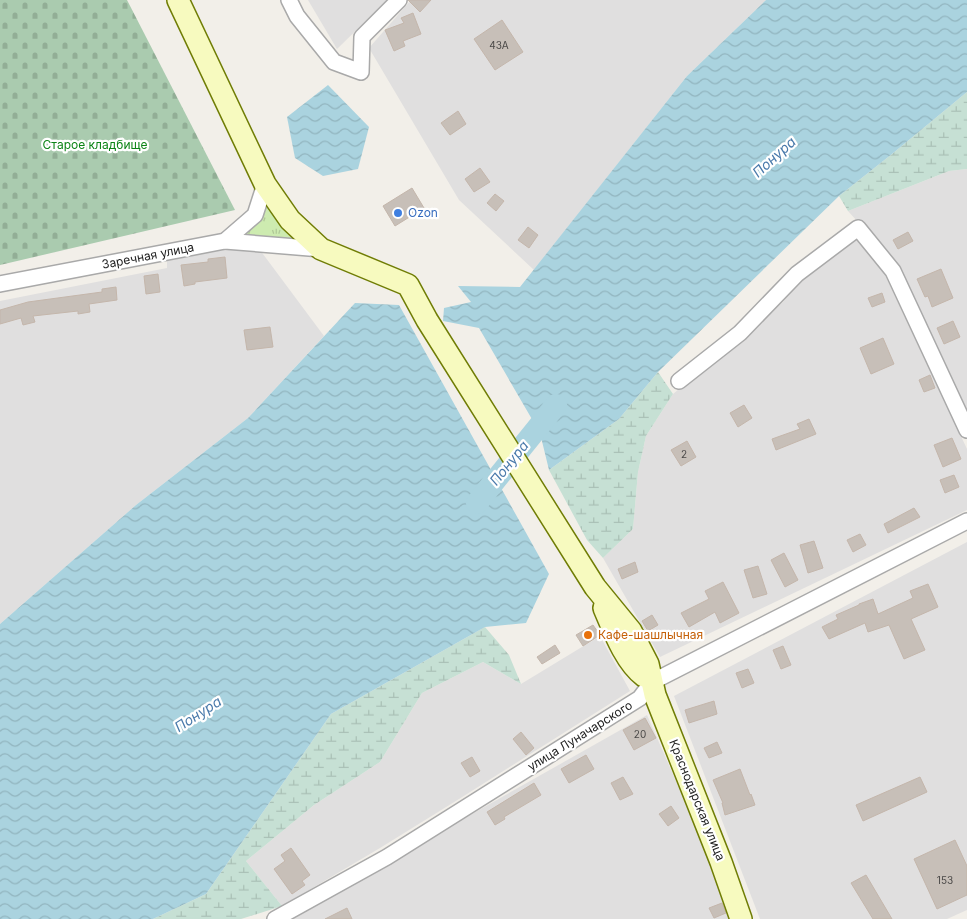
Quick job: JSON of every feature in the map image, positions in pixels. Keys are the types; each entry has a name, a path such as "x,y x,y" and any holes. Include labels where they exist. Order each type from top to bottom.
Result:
{"street":[{"path":"178,0 265,184 290,220 321,249"},
{"path":"289,0 297,16 334,62 361,72 362,37 399,0"},
{"path":"225,241 255,215 265,184"},
{"path":"679,381 740,333 797,274 858,228 893,271 967,430"},
{"path":"225,241 321,249 408,285 427,320 595,587 617,640 637,671 652,682"},
{"name":"Заречная улица","path":"0,284 225,241"},
{"name":"улица Луначарского","path":"275,919 386,857 623,709 640,698 652,682 967,521"},
{"name":"Краснодарская улица","path":"652,682 655,695 742,919"}],"shaded area":[{"path":"308,0 387,0 337,49"},
{"path":"411,0 766,0 687,76 534,270 459,200 369,48"},
{"path":"967,169 967,411 898,266 848,211 949,171"},
{"path":"856,233 885,275 967,449 967,510 660,657 603,558 633,529 638,472 646,436 673,394 783,302 807,270"},
{"path":"223,250 260,250 324,336 248,418 136,505 0,624 0,301 167,268 167,261"},
{"path":"967,542 967,910 947,919 760,919 674,696"},
{"path":"600,636 630,691 380,848 282,906 246,861 314,805 380,762 422,693 483,662 521,684"},
{"path":"647,715 712,863 733,919 286,919"}],"green space":[{"name":"Старое кладбище","path":"0,0 127,0 235,210 0,265"},
{"path":"967,92 967,169 949,171 848,211 839,196"},
{"path":"265,184 321,249 225,241 255,215"},
{"path":"658,372 673,394 646,436 638,472 633,529 603,558 587,540 549,470 619,419"},
{"path":"485,627 509,655 521,684 483,662 422,693 380,762 314,805 246,861 282,906 241,919 153,919 206,894 331,714"}],"water":[{"path":"766,0 967,0 967,92 839,196 658,372 619,419 549,470 540,433 479,328 443,321 444,308 471,302 458,286 520,287 687,76"},
{"path":"328,85 369,127 358,169 323,176 295,158 287,117"},
{"path":"355,303 399,305 549,574 526,623 485,627 331,714 206,894 153,919 0,919 0,624 136,505 248,418"}],"building":[{"path":"408,0 431,0 420,12"},
{"path":"413,13 421,34 403,41 405,46 394,51 385,30 404,23 401,18"},
{"path":"502,20 523,52 495,70 474,39"},
{"path":"458,111 466,124 450,135 441,123"},
{"path":"480,168 490,182 474,192 465,179"},
{"path":"412,188 424,208 395,226 383,206"},
{"path":"495,194 504,201 496,211 487,203"},
{"path":"528,227 538,235 529,248 518,240"},
{"path":"908,232 913,241 898,249 893,240"},
{"path":"225,257 227,278 195,282 195,284 184,286 181,265 208,262 208,259"},
{"path":"941,269 953,298 932,307 928,296 925,297 917,279"},
{"path":"158,274 160,292 146,294 144,276"},
{"path":"116,287 117,300 89,304 90,312 78,314 78,311 33,316 35,322 23,325 21,318 0,324 0,310 28,302 102,292 102,289"},
{"path":"882,293 885,302 872,307 868,298"},
{"path":"953,321 960,337 944,344 937,328"},
{"path":"270,327 273,347 247,350 244,330"},
{"path":"883,338 894,364 871,374 860,348"},
{"path":"930,375 935,388 924,392 919,380"},
{"path":"744,405 752,418 738,427 730,413"},
{"path":"809,419 816,434 776,450 772,439 800,429 797,424"},
{"path":"952,438 961,459 943,467 934,445"},
{"path":"687,441 696,457 681,466 671,450"},
{"path":"954,475 959,487 945,493 940,480"},
{"path":"914,508 920,517 888,533 884,524"},
{"path":"860,534 866,545 853,552 847,540"},
{"path":"814,541 823,568 808,573 800,545"},
{"path":"784,553 798,580 785,587 771,560"},
{"path":"635,562 638,572 622,579 618,569"},
{"path":"758,566 767,594 753,598 744,570"},
{"path":"723,582 739,613 720,623 715,612 689,627 681,613 709,599 705,591"},
{"path":"928,584 938,607 911,619 925,650 904,659 889,625 868,632 865,623 829,639 822,627 838,619 836,615 873,599 878,614 913,598 910,591"},
{"path":"652,615 658,625 648,631 642,621"},
{"path":"593,625 600,635 583,646 576,635"},
{"path":"555,645 560,653 542,664 537,657"},
{"path":"783,646 791,665 781,669 773,650"},
{"path":"748,669 754,683 742,688 736,673"},
{"path":"714,701 717,714 689,723 685,710"},
{"path":"645,718 656,738 634,750 623,730"},
{"path":"521,732 534,748 526,755 513,739"},
{"path":"717,742 722,753 709,758 704,748"},
{"path":"586,755 594,769 569,783 561,769"},
{"path":"472,757 480,771 470,777 461,763"},
{"path":"740,769 755,805 725,815 723,803 713,780"},
{"path":"623,777 633,794 620,800 611,783"},
{"path":"920,777 927,792 863,821 856,805"},
{"path":"534,783 541,795 504,817 505,819 495,825 487,812"},
{"path":"671,806 679,818 668,826 659,814"},
{"path":"955,840 967,866 967,895 937,909 914,859"},
{"path":"291,848 310,875 302,881 305,885 292,894 274,869 285,861 281,855"},
{"path":"866,875 892,919 873,919 851,883"},
{"path":"722,903 726,913 714,918 709,908"},
{"path":"347,908 352,919 325,919"}],"waterway":[{"name":"Понура","path":"477,503 556,405"}],"place":[{"name":"Ozon","path":"398,213"},
{"name":"Кафе-шашлычная","path":"588,635"}]}
